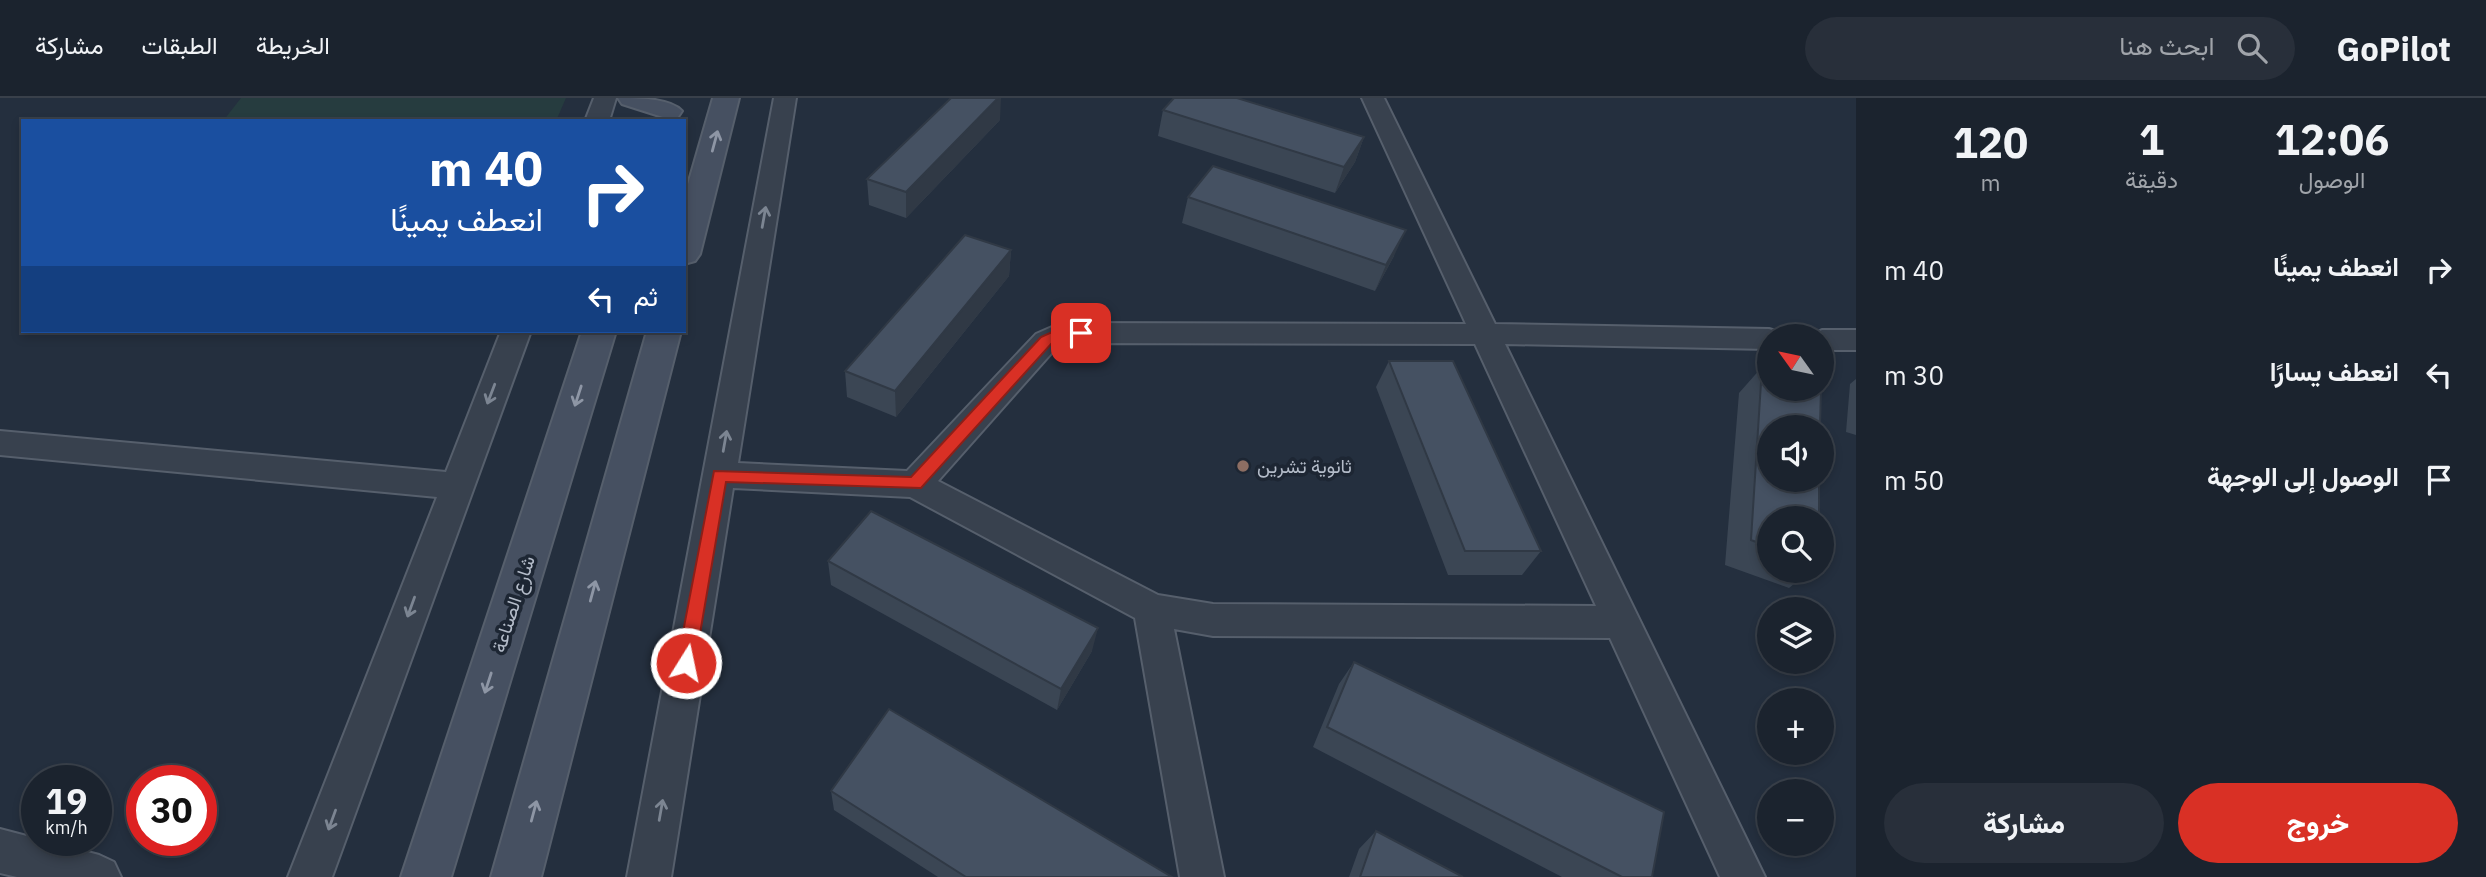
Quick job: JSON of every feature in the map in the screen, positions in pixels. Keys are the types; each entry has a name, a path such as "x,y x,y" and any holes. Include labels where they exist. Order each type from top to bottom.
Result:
{"street":[{"path":"598,119 605,98"},
{"path":"631,98 669,110"},
{"path":"649,877 785,98"},
{"path":"1373,98 1743,877"},
{"path":"686,248 731,102"},
{"path":"310,877 515,333"},
{"name":"شارع الصناعة","path":"426,877 598,333"},
{"path":"516,877 663,333"},
{"path":"915,484 1046,341 1061,333 1486,334 1757,339"},
{"path":"1834,340 1856,340"},
{"path":"0,443 456,486"},
{"path":"719,475 915,484 1153,609 1213,620 1621,622"},
{"path":"1153,609 1202,877"},
{"path":"0,851 99,877"}],"green space":[{"path":"241,98 566,98 557,119 225,119"}],"building":[{"path":"951,98 998,98 906,192 867,179"},
{"path":"1174,98 1237,98 1364,137 1344,167 1163,110"},
{"path":"1213,166 1406,230 1386,265 1188,197"},
{"path":"965,235 1011,250 895,391 845,371"},
{"path":"1389,361 1453,361 1541,551 1465,551"},
{"path":"1760,401 1821,401 1820,415 1759,415"},
{"path":"1757,446 1757,492 1819,492 1819,506 1757,506 1757,542 1751,540"},
{"path":"871,511 1098,628 1061,689 828,561"},
{"path":"1354,662 1664,812 1652,877 1622,877 1327,727"},
{"path":"889,709 1172,877 966,877 831,791"},
{"path":"1376,831 1463,877 1360,877"}],"place":[{"name":"ثانوية تشرين","path":"1243,466"}],"route":[{"path":"686,663 719,475 915,484 1046,341 1061,333 1081,333"}]}
